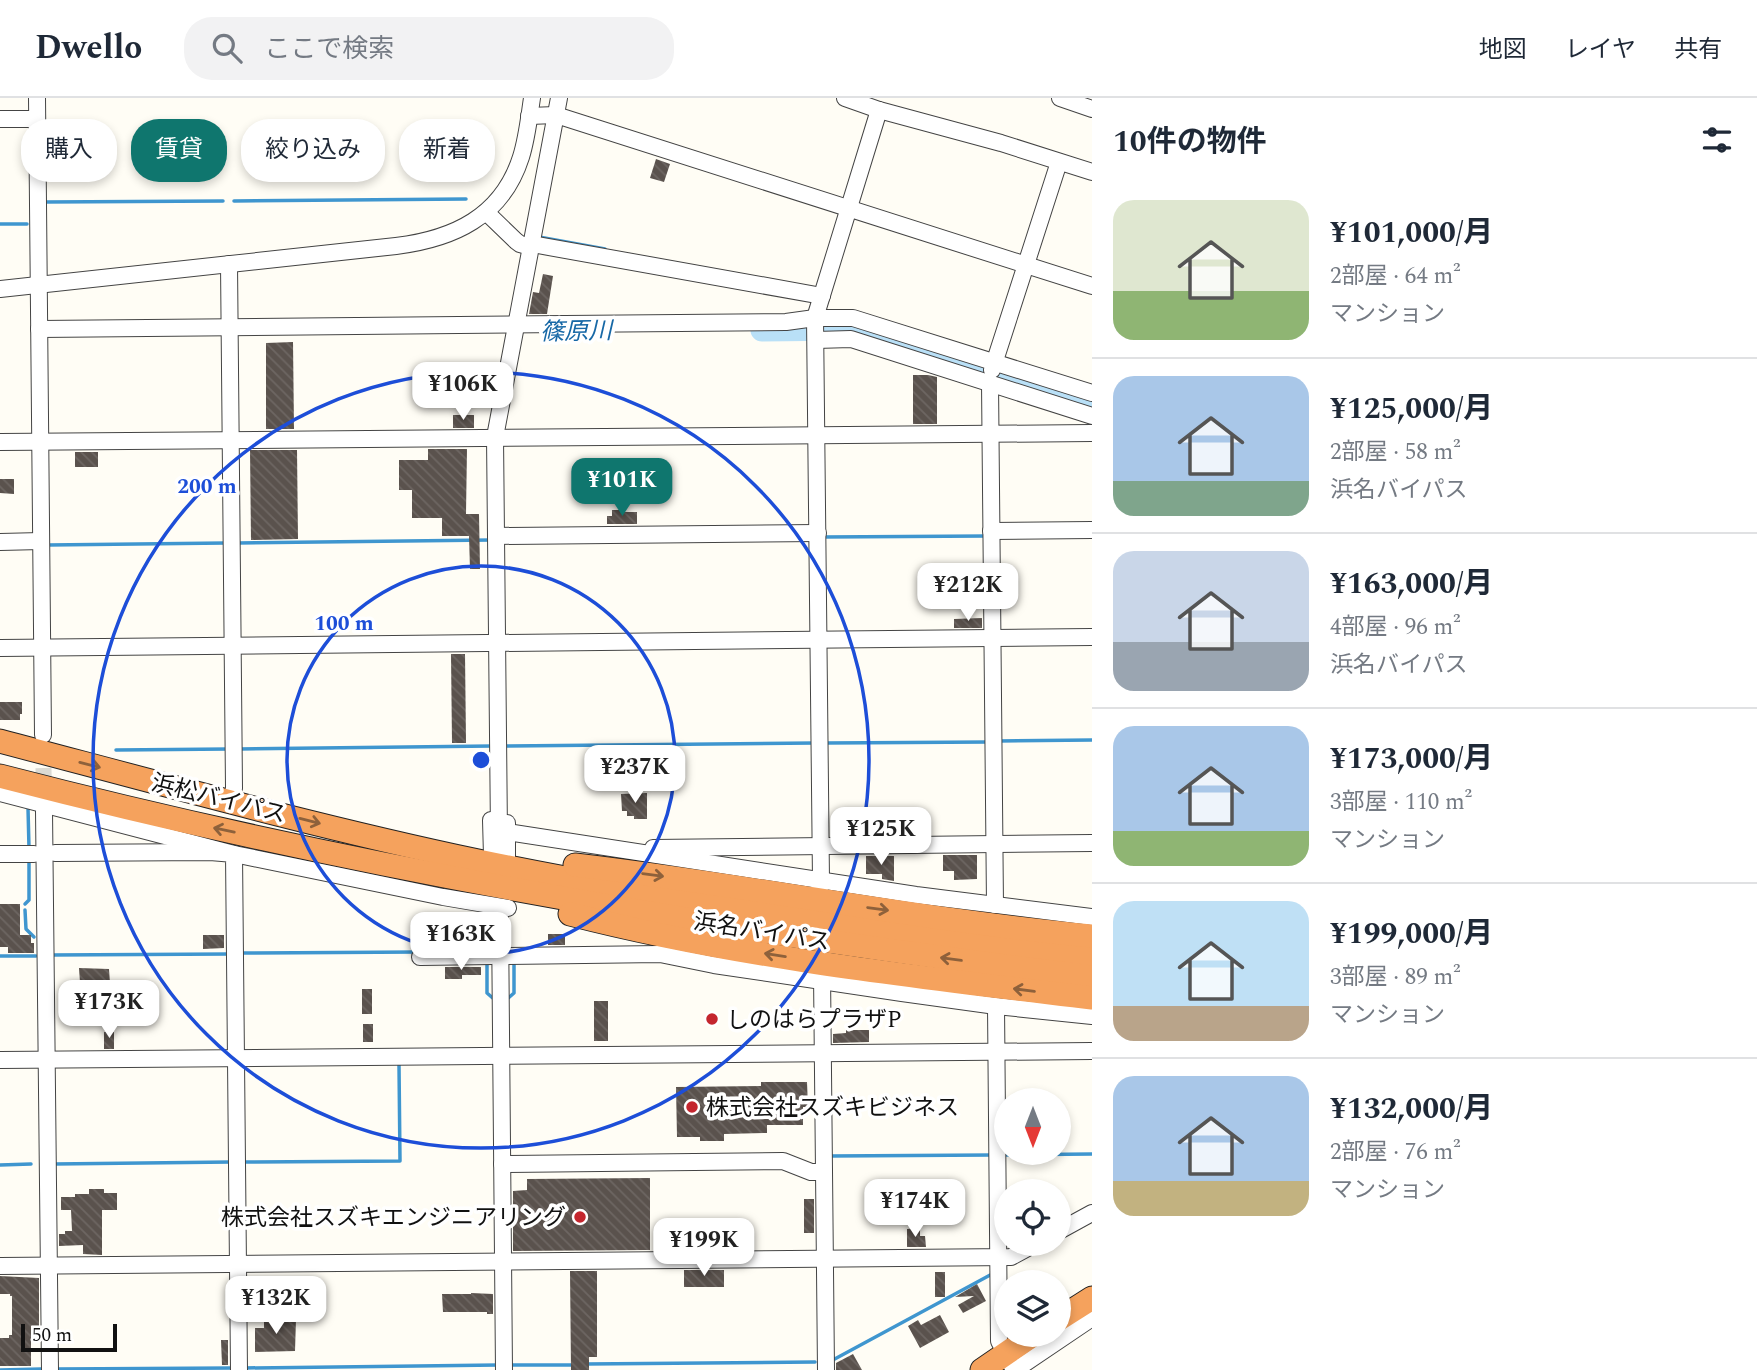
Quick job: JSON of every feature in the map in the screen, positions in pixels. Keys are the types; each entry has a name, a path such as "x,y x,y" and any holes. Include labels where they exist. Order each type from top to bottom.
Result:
{"highway":[{"name":"浜松バイパス","path":"0,741 43,747 331,827 437,863"},
{"name":"浜松バイパス","path":"0,776 44,799 437,863"},
{"path":"437,863 499,857 819,891 996,925 1092,936"},
{"path":"437,863 500,904 582,917 823,972 1092,998"},
{"name":"浜名バイパス","path":"437,863 563,877 738,907 1092,957"},
{"name":"浜名バイパス","path":"437,863 722,925 1092,977"},
{"path":"1071,1311 1092,1298"},
{"path":"982,1370 1011,1365 1024,1347"}],"street":[{"path":"37,98 37,119"},
{"path":"0,289 414,244 450,234 475,221 504,191 518,167 532,98"},
{"path":"499,857 491,782 498,758 495,437 559,98"},
{"path":"845,98 1092,172"},
{"path":"1060,98 1092,109"},
{"path":"819,891 821,846 816,329 822,296 879,110"},
{"path":"529,116 556,115 1092,286"},
{"path":"0,119 21,119"},
{"path":"995,905 991,375 1059,162"},
{"path":"38,182 42,616 32,639 42,648 43,747"},
{"path":"486,212 520,244 822,296"},
{"path":"229,264 234,788 231,801"},
{"path":"39,329 230,332 515,329 786,322 816,329 853,318 1092,416"},
{"path":"991,375 1092,393"},
{"path":"0,442 1092,433"},
{"path":"991,531 1092,530"},
{"path":"496,536 818,533"},
{"path":"0,541 41,541"},
{"path":"0,648 1092,637"},
{"path":"498,758 506,782 499,857"},
{"path":"0,793 44,799 234,853 443,897 500,904"},
{"path":"44,799 55,853 56,915 45,938"},
{"path":"44,799 34,853 34,915 45,938"},
{"path":"44,799 50,1370"},
{"path":"503,833 651,855 819,891 995,905 1092,916"},
{"path":"651,855 652,848 1092,843"},
{"path":"0,854 34,853"},
{"path":"55,853 234,853"},
{"path":"234,853 239,1370"},
{"path":"500,904 500,956 508,976 501,999"},
{"path":"500,904 504,1370"},
{"path":"420,957 660,954 823,972 996,1006 1092,1016"},
{"path":"823,972 826,1370"},
{"path":"996,1006 999,1341 1011,1365 1092,1318"},
{"path":"0,1060 1092,1051"},
{"path":"502,1164 783,1161 811,1172 824,1172"},
{"path":"1071,1224 1092,1213"},
{"path":"0,1266 1013,1256"}],"building":[{"path":"656,159 670,164 664,182 650,178"},
{"path":"543,274 553,276 547,314 529,314 533,292 539,293"},
{"path":"293,342 294,429 266,429 266,343"},
{"path":"913,375 937,377 937,424 913,424"},
{"path":"453,415 474,415 474,428 453,428"},
{"path":"428,449 467,449 466,514 479,514 480,569 470,569 469,536 442,536 442,518 412,518 412,490 399,490 399,460 428,460"},
{"path":"250,450 297,450 298,539 251,540"},
{"path":"75,452 98,452 98,467 75,467"},
{"path":"0,479 14,479 14,494 0,493"},
{"path":"612,510 637,512 637,524 607,524 607,516 612,516"},
{"path":"982,618 982,628 954,628 954,619"},
{"path":"451,654 465,654 466,743 452,743"},
{"path":"0,702 22,702 20,720 0,720"},
{"path":"647,793 647,819 634,819 634,816 627,816 627,811 622,811 621,794"},
{"path":"943,855 977,855 977,879 954,880 954,871 943,871"},
{"path":"866,856 894,856 894,881 882,879 882,874 866,874"},
{"path":"0,904 20,904 20,935 31,935 34,953 8,953 8,947 0,947"},
{"path":"445,931 475,931 475,946 445,946"},
{"path":"548,934 565,934 565,945 548,945"},
{"path":"203,935 224,935 224,948 203,949"},
{"path":"445,967 481,967 481,975 445,979"},
{"path":"79,968 109,969 110,983 80,983"},
{"path":"362,989 372,989 372,1014 362,1014"},
{"path":"594,1001 608,1001 608,1041 594,1041"},
{"path":"363,1024 373,1024 373,1042 363,1042"},
{"path":"846,1030 869,1030 869,1042 833,1043 833,1034 846,1033"},
{"path":"104,1032 114,1032 114,1049 104,1049"},
{"path":"761,1082 807,1082 808,1107 803,1107 803,1125 767,1125 767,1133 724,1134 724,1141 677,1137 676,1087 761,1086"},
{"path":"650,1178 650,1250 513,1251 513,1191 527,1190 527,1179"},
{"path":"89,1189 104,1189 104,1193 117,1193 117,1210 102,1210 102,1255 83,1254 83,1245 59,1246 59,1234 72,1231 71,1210 61,1210 61,1197 89,1194"},
{"path":"804,1199 814,1199 814,1233 804,1233"},
{"path":"920,1228 920,1236 925,1236 926,1247 907,1247 907,1229"},
{"path":"684,1270 724,1270 724,1287 684,1287"},
{"path":"570,1271 597,1271 597,1357 589,1357 589,1370 571,1370"},
{"path":"935,1272 945,1272 945,1297 935,1297"},
{"path":"0,1276 39,1278 39,1326 31,1326 31,1366 0,1366 0,1338 9,1338 9,1335 12,1335 12,1296 0,1294"},
{"path":"977,1284 986,1301 963,1313 958,1305 974,1296 955,1297"},
{"path":"442,1294 493,1294 493,1314 443,1312"},
{"path":"940,1315 949,1332 920,1348 908,1326 918,1320 921,1325"},
{"path":"264,1317 296,1319 295,1351 255,1352 255,1328 264,1328"},
{"path":"221,1340 228,1340 228,1365 222,1365"},
{"path":"853,1354 862,1370 836,1370 836,1363"}],"waterway":[{"path":"234,201 466,199"},
{"path":"45,202 223,201"},
{"path":"0,224 27,224"},
{"path":"539,237 605,249"},
{"name":"篠原川","path":"762,330 853,329 1092,404"},
{"path":"823,537 987,536"},
{"path":"238,543 491,540"},
{"path":"48,545 226,543"},
{"path":"998,741 1092,740"},
{"path":"826,743 989,742"},
{"path":"503,746 815,743"},
{"path":"239,749 492,746"},
{"path":"116,750 229,749"},
{"path":"26,807 29,848"},
{"path":"25,904 29,900 29,859"},
{"path":"25,910 26,929 34,937"},
{"path":"241,953 419,952"},
{"path":"51,955 230,954"},
{"path":"0,956 36,956"},
{"path":"487,961 487,993 495,1000"},
{"path":"506,1000 514,993 514,961"},
{"path":"243,1162 400,1161 399,1065"},
{"path":"1071,1154 1092,1154"},
{"path":"830,1156 992,1155"},
{"path":"54,1164 231,1162"},
{"path":"0,1165 31,1164"},
{"path":"831,1361 992,1274"},
{"path":"586,1364 815,1362"},
{"path":"245,1368 498,1365"},
{"path":"510,1365 575,1365"},
{"path":"56,1369 233,1368"},
{"path":"0,1370 41,1369"}],"tunnel":[{"path":"43,744 44,795"}],"place":[{"name":"しのはらプラザP","path":"712,1019"},
{"name":"株式会社スズキビジネス","path":"692,1107"},
{"name":"株式会社スズキエンジニアリング","path":"580,1217"}]}
